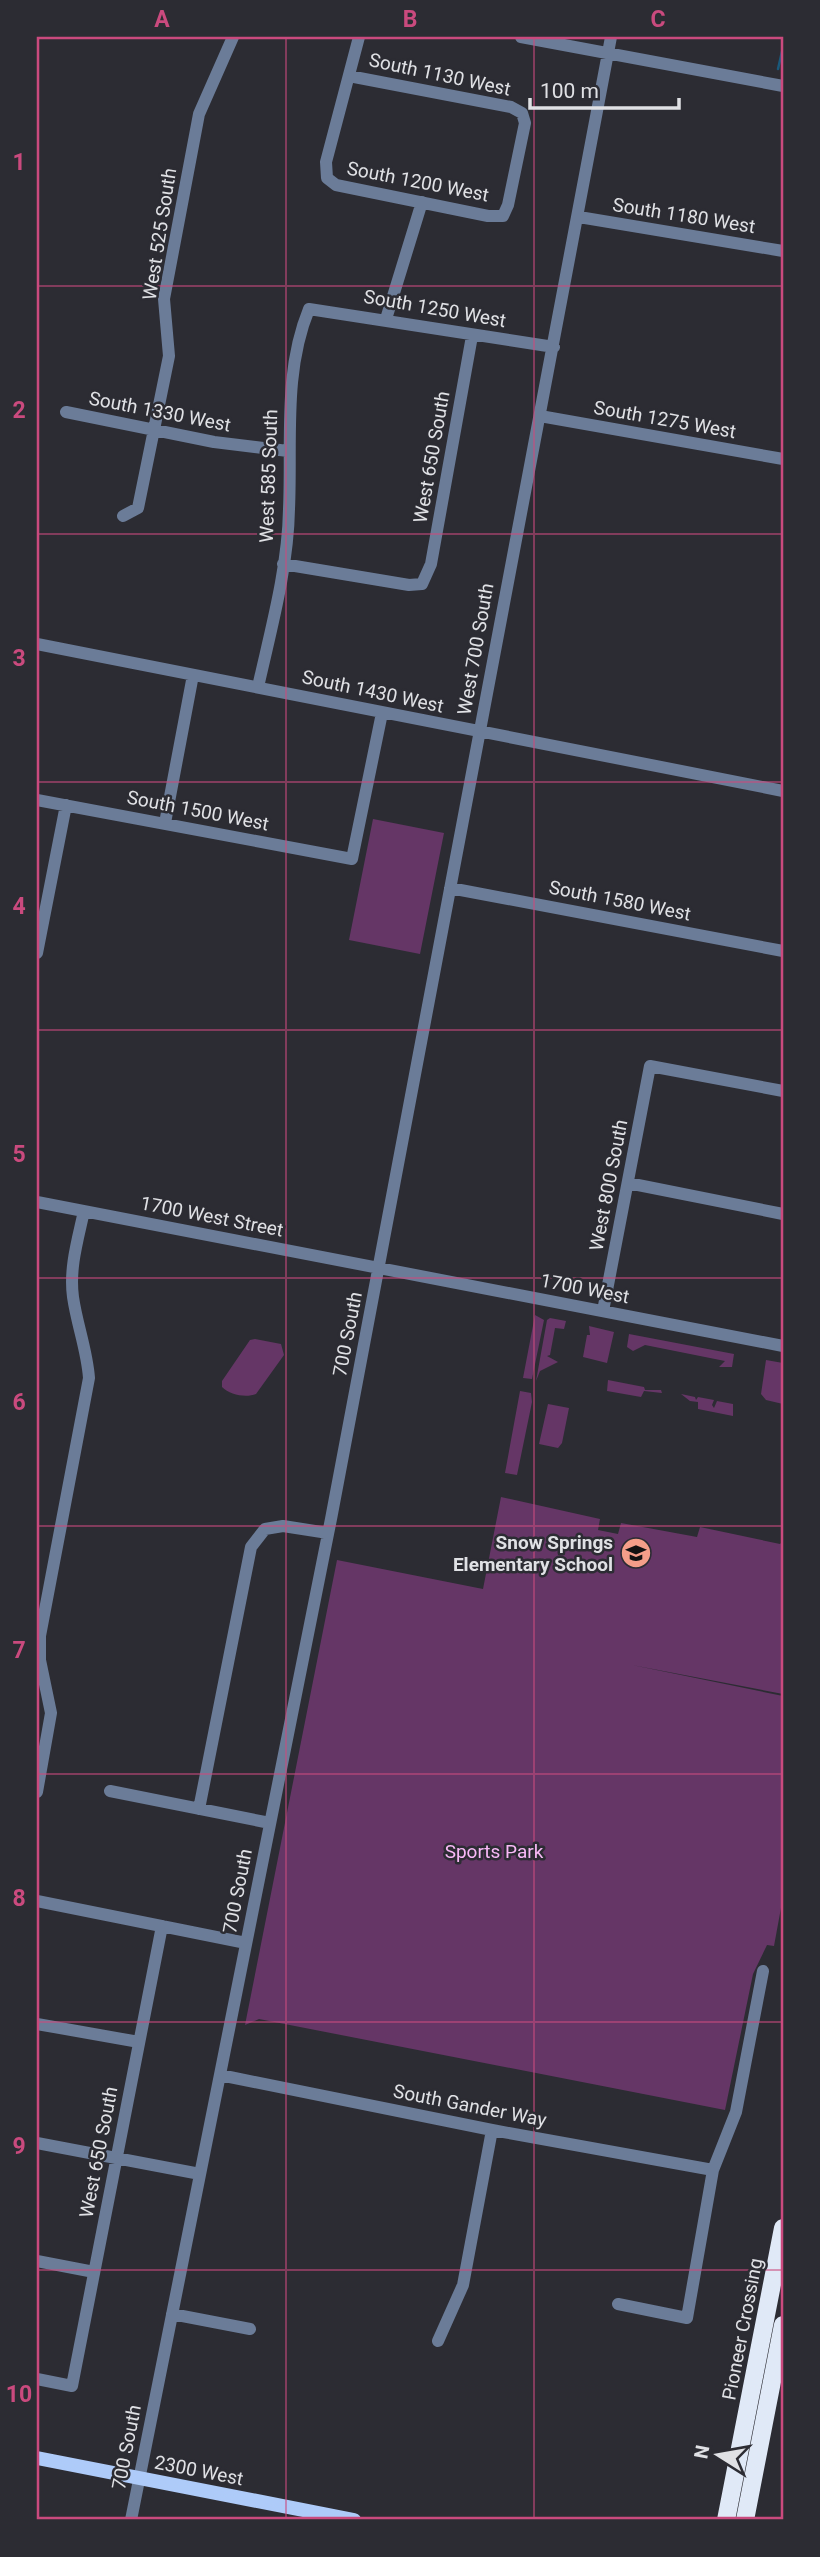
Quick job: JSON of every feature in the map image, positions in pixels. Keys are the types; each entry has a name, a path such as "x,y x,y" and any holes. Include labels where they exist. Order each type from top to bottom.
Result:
{"highway":[{"name":"Pioneer Crossing","path":"726,2520 783,2228"},
{"name":"Pioneer Crossing","path":"745,2520 783,2325"}],"main road":[{"name":"2300 West","path":"37,2458 331,2518 354,2520"}],"street":[{"name":"West 525 South","path":"123,516 138,508 156,430 169,356 164,299 199,114 233,37"},
{"path":"349,76 359,37"},
{"path":"521,37 783,86"},
{"name":"West 700 South","path":"379,1268 611,37"},
{"name":"South 1130 West","path":"349,76 511,107 522,113 525,122 508,205 503,216"},
{"name":"South 1200 West","path":"349,76 326,162 327,178 336,185 488,216 503,216"},
{"path":"386,319 422,202"},
{"name":"South 1180 West","path":"579,216 783,251"},
{"name":"South 1250 West","path":"309,309 554,347"},
{"name":"West 585 South","path":"258,687 283,564 289,510 289,404 309,309"},
{"name":"West 650 South","path":"283,564 409,586 422,584 431,564 472,335"},
{"name":"South 1330 West","path":"66,412 156,430 288,451"},
{"name":"South 1275 West","path":"540,416 783,459"},
{"name":"South 1430 West","path":"37,644 783,791"},
{"path":"165,823 194,675"},
{"name":"South 1500 West","path":"37,800 352,859 382,713"},
{"path":"37,953 66,805"},
{"name":"South 1580 West","path":"450,888 783,951"},
{"name":"West 800 South","path":"603,1311 650,1066 783,1091"},
{"path":"628,1183 783,1214"},
{"name":"1700 West Street","path":"37,1202 379,1268"},
{"path":"37,1792 51,1713 40,1660 40,1636 89,1378 86,1346 73,1298 72,1272 84,1211"},
{"name":"1700 West","path":"379,1268 783,1346"},
{"name":"700 South","path":"131,2520 379,1268"},
{"path":"199,1809 251,1547 265,1529 282,1526 328,1533"},
{"path":"110,1791 270,1823"},
{"path":"37,1901 246,1943"},
{"name":"West 650 South","path":"37,2379 72,2386 162,1926"},
{"path":"618,2304 687,2318 713,2170 736,2112 763,1971"},
{"path":"37,2024 139,2042"},
{"name":"South Gander Way","path":"220,2075 492,2130 713,2170"},
{"path":"438,2341 463,2285 492,2130"},
{"path":"37,2143 200,2174"},
{"path":"37,2261 94,2272"},
{"path":"172,2314 250,2329"}],"green space":[{"path":"373,819 444,833 420,954 349,940"},
{"path":"535,1315 544,1320 532,1379 523,1378"},
{"path":"550,1318 566,1321 564,1329 555,1328 550,1355 547,1356 558,1362 540,1371 536,1381 547,1320"},
{"path":"589,1326 614,1332 607,1363 583,1357 587,1335 590,1335"},
{"path":"629,1334 734,1354 732,1367 719,1367 725,1361 645,1345 633,1351 627,1347"},
{"path":"250,1340 281,1344 284,1355 256,1394 243,1396 229,1392 222,1387 222,1381"},
{"path":"766,1360 783,1363 783,1404 766,1400 761,1394"},
{"path":"608,1380 644,1387 645,1390 661,1390 662,1393 644,1391 641,1397 607,1391"},
{"path":"520,1391 531,1393 532,1402 517,1475 505,1473"},
{"path":"681,1394 695,1397 696,1400 698,1397 714,1400 714,1408 717,1401 733,1404 733,1416 698,1409 698,1402 690,1401"},
{"path":"548,1404 569,1408 562,1443 558,1448 539,1444"},
{"name":"Sports Park","path":"501,1497 600,1519 598,1530 618,1534 621,1523 697,1537 700,1527 780,1544 783,1541 783,1694 632,1665 783,1696 783,1897 774,1946 767,1945 753,1974 725,2110 259,2019 245,2025 337,1560 483,1589"}],"waterway":[{"path":"778,69 783,47"}],"place":[{"name":"Snow Springs Elementary School","path":"636,1553"}]}
